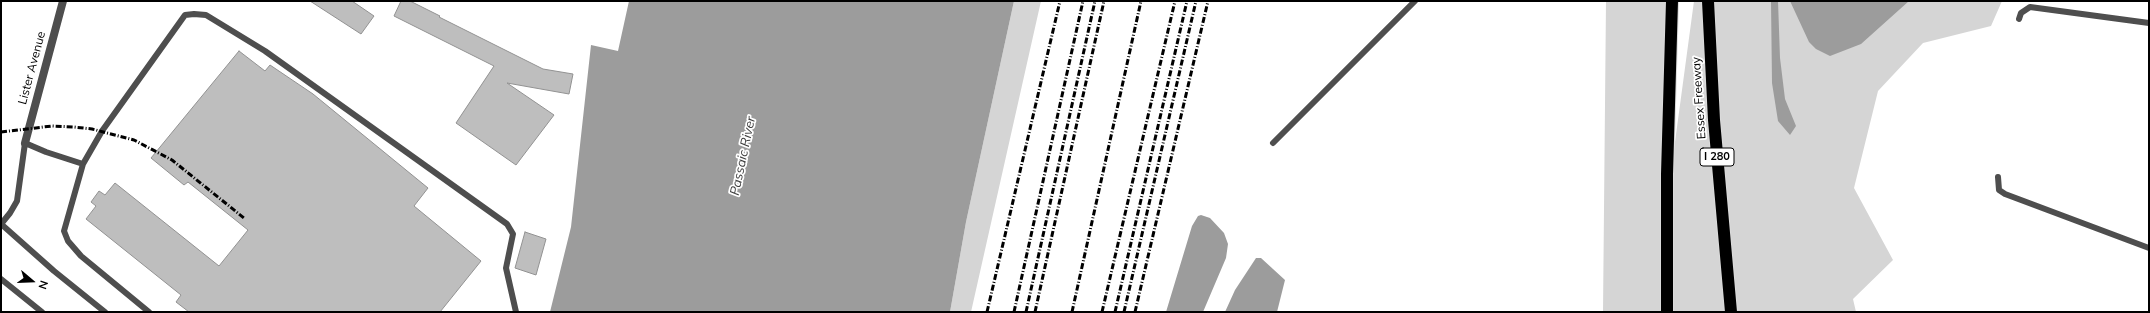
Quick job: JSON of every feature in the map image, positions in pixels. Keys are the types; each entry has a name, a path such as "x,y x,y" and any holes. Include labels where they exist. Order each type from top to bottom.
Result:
{"highway":[{"path":"1667,312 1667,174 1672,1"},
{"name":"Essex Freeway","path":"1708,1 1714,120 1731,312"}],"street":[{"name":"Lister Avenue","path":"25,142 63,1"}],"lane":[{"path":"1273,144 1415,1"},
{"path":"2019,19 2021,13 2030,7 2149,23"},
{"path":"149,312 81,256 68,241 64,231 83,164 102,131 185,15 206,15 310,82 507,224 513,234 506,268 516,312"},
{"path":"83,164 46,152 25,142 17,202 1,224 54,271 105,312"},
{"path":"1998,177 1999,190 2005,194 2149,248"},
{"path":"1,279 42,312"}],"shaded area":[{"path":"1014,1 1041,1 971,312 950,312 966,222"},
{"path":"1606,1 1672,1 1667,312 1603,312"},
{"path":"1694,1 2002,1 1991,26 1923,43 1878,91 1854,188 1893,260 1853,299 1856,312 1673,312 1670,179"}],"water":[{"name":"Passaic River","path":"629,1 1014,1 966,222 950,312 550,312 571,227 591,45 618,51"},
{"path":"1771,1 1778,1 1780,58 1785,99 1796,126 1790,135 1778,121 1772,83"},
{"path":"1790,1 1909,1 1861,44 1830,56 1816,49 1809,42"},
{"path":"1201,215 1210,218 1224,233 1228,244 1226,258 1203,312 1166,312 1192,226 1198,216"},
{"path":"1256,258 1261,258 1285,280 1277,312 1225,312 1235,290"}],"building":[{"path":"310,1 352,1 374,16 361,34"},
{"path":"401,1 410,1 543,69 573,74 569,94 507,83 554,115 516,165 456,123 494,66 394,16"},
{"path":"239,51 265,71 270,65 313,94 428,188 414,206 481,261 440,312 189,312 176,302 181,295 86,219 96,206 91,202 99,191 105,195 115,183 219,266 248,230 188,182 184,185 151,158"},
{"path":"525,232 546,239 536,275 515,268"}],"railway":[{"path":"987,312 1060,1"},
{"path":"1014,312 1083,1"},
{"path":"1026,312 1095,1"},
{"path":"1035,312 1104,1"},
{"path":"1072,312 1141,1"},
{"path":"1102,312 1175,1"},
{"path":"1115,312 1187,1"},
{"path":"1124,312 1196,1"},
{"path":"1135,312 1208,1"},
{"path":"1,132 52,126 74,127 92,129 134,140 172,160 244,218"}]}
